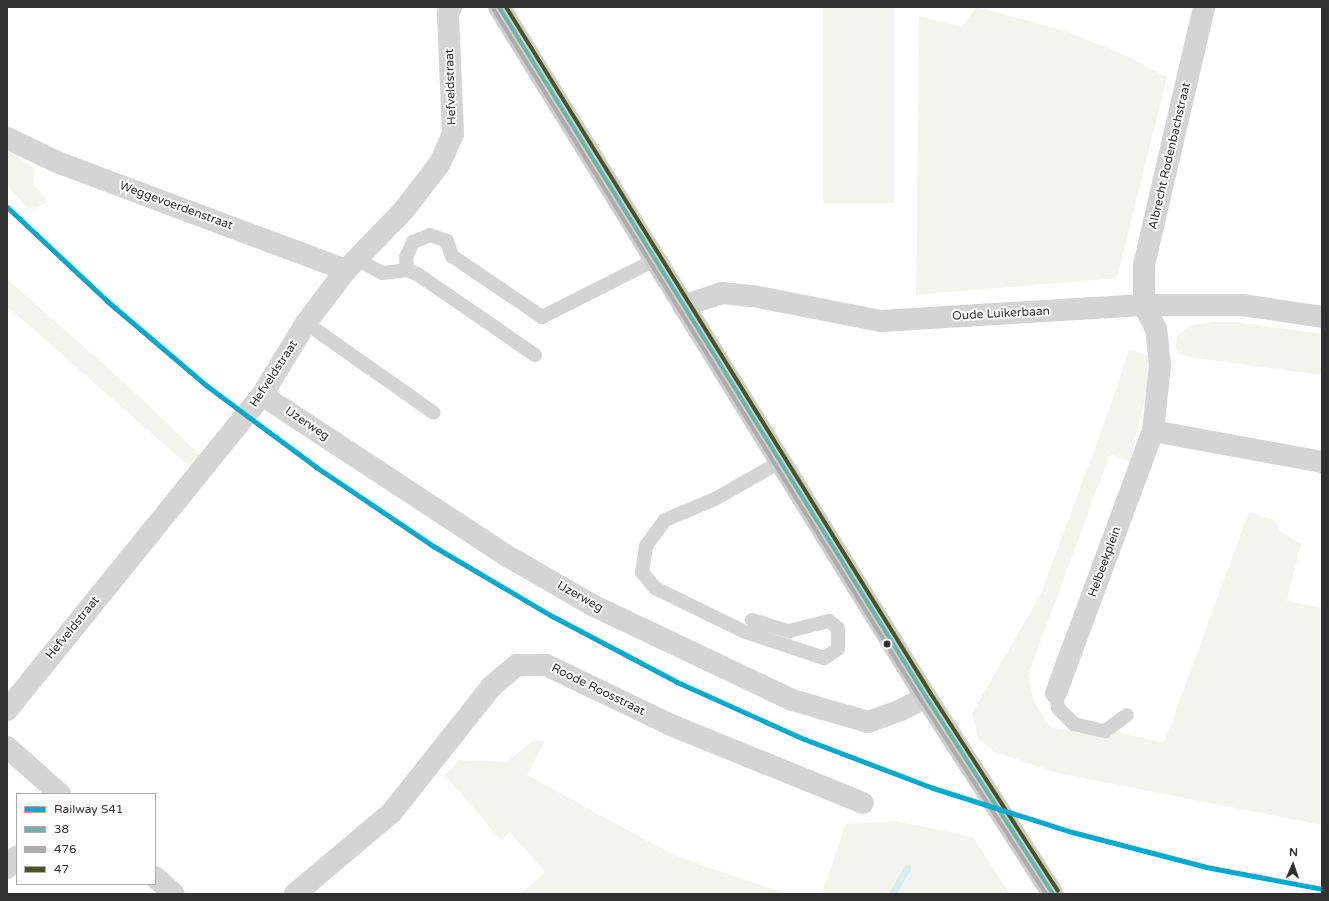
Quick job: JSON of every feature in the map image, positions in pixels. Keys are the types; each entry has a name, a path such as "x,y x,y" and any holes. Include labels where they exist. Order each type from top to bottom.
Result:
{"main road":[{"path":"499,7 926,697 1052,894"}],"street":[{"name":"Hefveldstraat","path":"7,710 262,395 306,323 352,264 404,210 440,163 452,134 448,13 450,7"},
{"name":"Albrecht Rodenbachstraat","path":"1144,305 1144,265 1204,7"},
{"name":"Weggevoerdenstraat","path":"7,138 57,162 352,264"},
{"name":"Oude Luikerbaan","path":"684,306 728,294 753,296 881,321 1144,305 1242,305 1322,317"},
{"name":"Helbeekplein","path":"1056,692 1153,431 1160,365 1156,329 1144,305"},
{"name":"IJzerweg","path":"262,395 440,513 530,569 626,622 792,700 868,722 899,711 926,697"},
{"path":"1153,431 1322,462"},
{"name":"Roode Roosstraat","path":"295,894 392,812 492,686 517,665 546,665 671,725 863,803"},
{"path":"7,747 59,793"},
{"path":"7,868 16,858"},
{"path":"156,878 174,894"}],"lane":[{"path":"407,270 406,257 413,242 430,235 447,241 452,256 542,317 655,260"},
{"path":"352,264 382,273 407,270 417,274 535,355"},
{"path":"306,323 434,413"},
{"path":"752,620 790,631 828,621 838,628 838,649 824,658 757,636 655,588 642,572 646,546 665,520 715,499 780,462"},
{"path":"1056,692 1058,708 1074,724 1105,731 1127,715"}],"shaded area":[{"path":"823,7 894,7 894,203 823,203"},
{"path":"976,7 1065,31 1125,55 1167,77 1117,278 916,295 919,16 962,27"},
{"path":"7,150 35,169 33,185 43,194 47,203 30,210 7,185"},
{"path":"7,279 127,385 202,457 191,468 7,306"},
{"path":"1212,322 1236,322 1322,334 1322,375 1181,356 1175,347 1178,335 1191,326"},
{"path":"1129,349 1149,356 1152,367 1130,462 1110,454 1028,675 1034,701 1050,727 1066,730 1108,730 1164,743 1249,512 1275,520 1280,531 1301,544 1287,601 1322,608 1322,825 1058,773 995,752 978,738 972,713 1041,594 1115,394"},
{"path":"534,740 545,741 527,775 673,855 787,894 520,894 545,872 510,832 501,840 445,775 459,760 507,762"},
{"path":"896,821 973,837 1010,894 822,894 846,824"}],"waterway":[{"path":"892,894 907,868"}],"rail line":[{"name":"S41","path":"7,207 107,301 207,386 316,467 433,546 552,616 677,682 804,739 933,788 1072,832 1206,867 1322,889"}],"transit line":[{"name":"38","path":"499,7 926,697 1053,894"},
{"name":"47","path":"506,7 931,694 1058,891"},
{"name":"476","path":"494,10 921,700 1046,894"}]}
